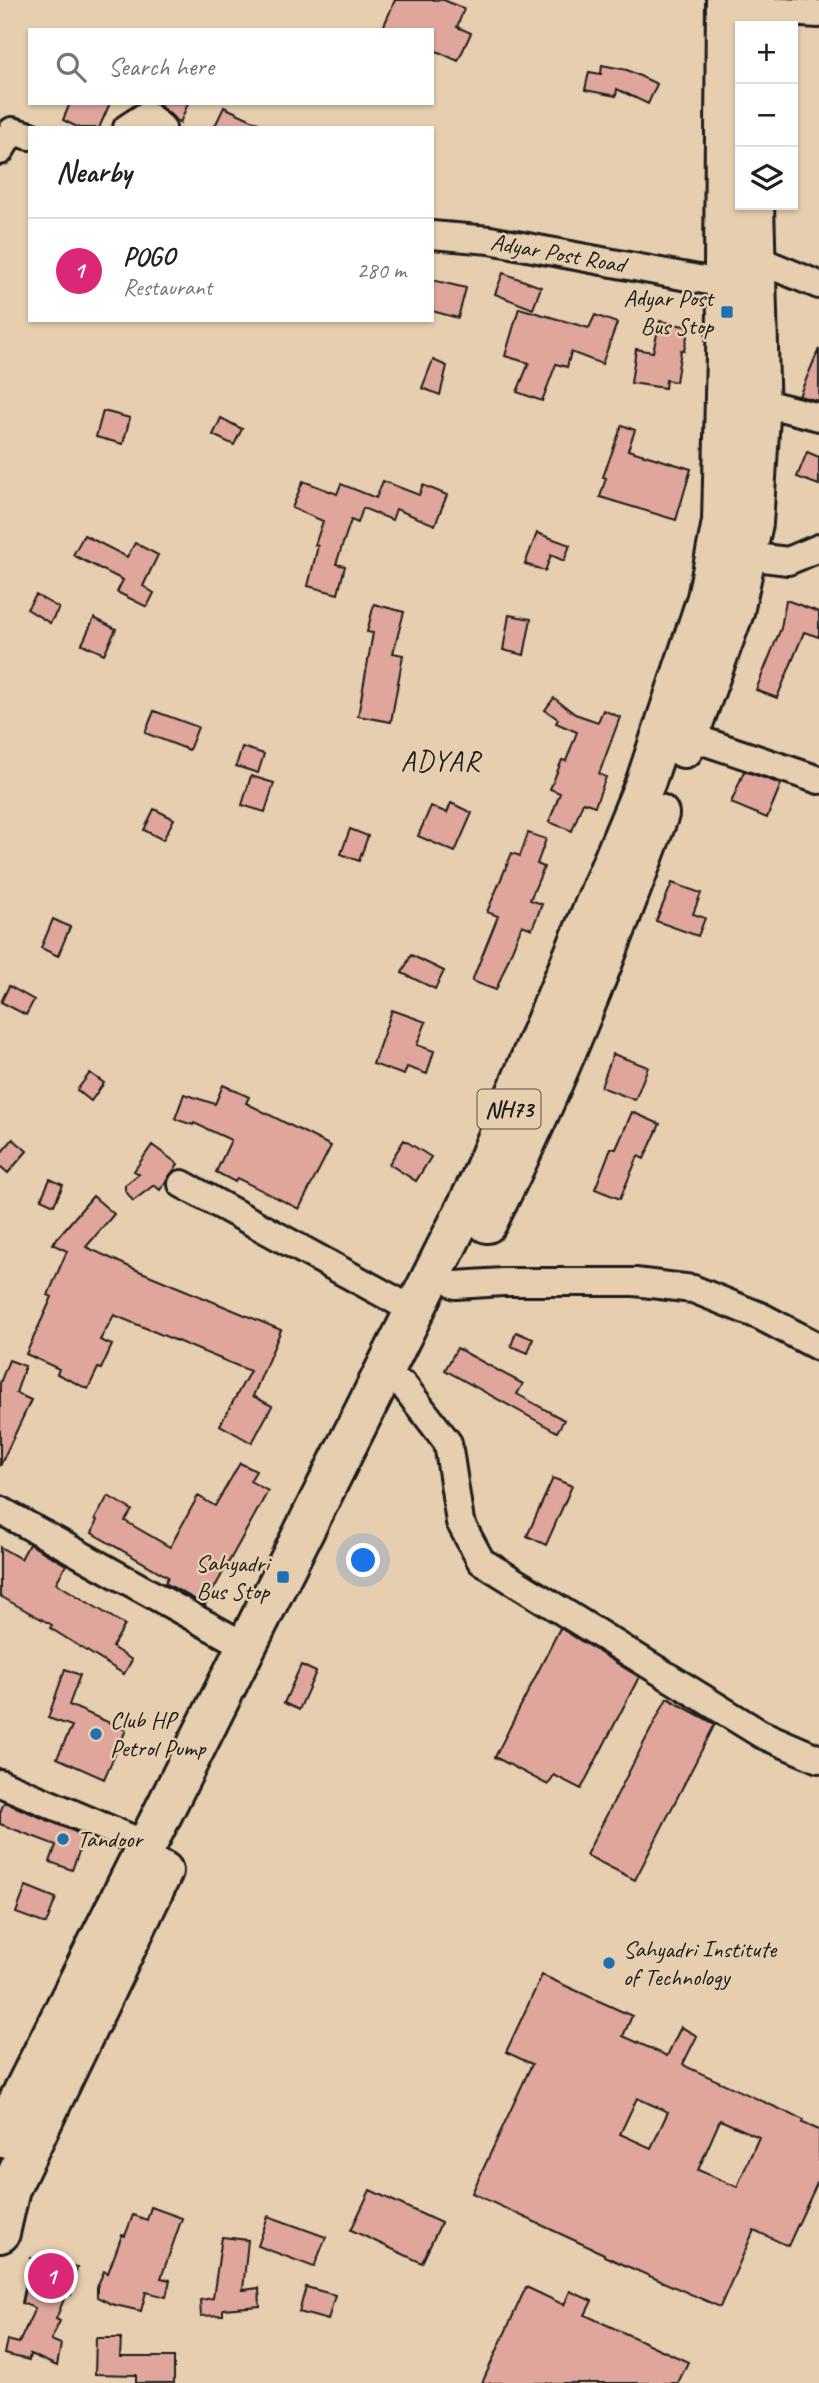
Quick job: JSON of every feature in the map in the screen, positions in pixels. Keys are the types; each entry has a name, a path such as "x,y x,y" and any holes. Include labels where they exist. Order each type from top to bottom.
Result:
{"highway":[{"name":"NH73","path":"5,2117 147,1845 480,1180 646,781 706,598 722,522 726,376 725,284 736,84"},
{"name":"NH73","path":"0,2233 10,2189 216,1762 527,1145 627,902 734,612 753,523 760,402 754,210"}],"street":[{"path":"750,21 819,14"},
{"path":"130,126 147,115 160,126"},
{"path":"0,151 12,131 28,135"},
{"name":"Adyar Post Road","path":"434,235 490,240 725,284"},
{"path":"756,259 819,285"},
{"path":"760,402 819,417"},
{"path":"746,556 788,562 819,548"},
{"path":"688,736 819,780"},
{"path":"183,1184 415,1311"},
{"path":"456,1285 503,1282 635,1282 693,1289 761,1317 819,1347"},
{"path":"404,1386 448,1443 460,1522 481,1562 761,1734 819,1759"},
{"path":"0,1510 247,1647"},
{"path":"0,1783 147,1845"}],"building":[{"path":"395,0 444,0 464,9 457,27 471,33 458,61 434,50 434,28 383,28"},
{"path":"602,65 627,70 657,84 648,104 617,89 616,96 585,90 589,72 601,74"},
{"path":"69,105 109,105 100,126 75,126 63,120"},
{"path":"159,105 187,105 180,123"},
{"path":"224,107 265,126 215,126"},
{"path":"503,273 541,287 533,309 495,294"},
{"path":"434,280 466,288 458,318 434,312"},
{"path":"519,308 589,328 595,315 617,323 602,364 571,352 567,367 556,364 542,401 517,392 529,363 505,356"},
{"path":"660,321 689,327 684,351 681,350 676,382 666,380 665,388 631,383 636,349 653,352"},
{"path":"819,349 819,401 799,396"},
{"path":"433,360 447,366 440,395 422,388"},
{"path":"103,411 130,418 123,444 96,437"},
{"path":"221,418 242,429 234,445 213,435"},
{"path":"622,425 635,430 628,450 691,469 676,520 600,497 606,478 603,477"},
{"path":"807,452 819,457 819,485 797,477"},
{"path":"303,481 337,494 341,484 376,498 383,481 419,495 423,485 447,495 435,525 396,509 392,520 363,508 358,523 351,520 336,564 345,566 338,594 308,586 318,546 315,545 323,521 292,508"},
{"path":"537,533 570,545 564,561 551,555 545,571 525,564"},
{"path":"84,535 127,557 135,543 158,555 143,586 154,593 147,607 117,592 123,580 73,555"},
{"path":"36,595 59,608 50,623 27,609"},
{"path":"786,600 819,612 819,637 804,632 777,698 756,690 781,628"},
{"path":"374,604 404,612 393,653 403,655 391,722 358,716 373,633 367,632"},
{"path":"509,615 531,619 524,655 503,650"},
{"path":"94,618 116,629 104,654 82,644"},
{"path":"554,698 575,714 598,722 603,710 620,717 599,774 606,777 595,806 583,802 572,831 549,822 560,793 550,789 562,760 566,761 577,732 556,723 558,719 545,710"},
{"path":"154,711 198,727 189,750 145,733"},
{"path":"242,747 264,754 258,773 236,766"},
{"path":"744,771 781,784 767,818 731,803"},
{"path":"251,776 274,783 265,812 242,805"},
{"path":"451,803 472,813 455,852 418,836 431,806 447,813"},
{"path":"154,809 174,819 163,840 144,830"},
{"path":"350,829 368,836 359,861 341,854"},
{"path":"528,833 546,839 537,864 544,867 530,900 542,904 532,929 522,925 496,990 472,981 498,916 487,912 512,853 520,856"},
{"path":"672,883 701,893 693,914 705,918 698,936 656,921"},
{"path":"53,919 70,927 58,956 41,948"},
{"path":"411,955 444,971 435,989 402,973"},
{"path":"9,986 34,1000 26,1015 1,1002"},
{"path":"392,1010 426,1022 417,1045 434,1051 427,1074 407,1067 404,1075 373,1064"},
{"path":"613,1054 648,1067 635,1100 601,1087"},
{"path":"90,1073 104,1083 91,1101 77,1090"},
{"path":"223,1085 249,1097 246,1103 331,1146 299,1209 237,1178 235,1182 216,1172 231,1140 194,1123 193,1125 175,1119 184,1094 215,1104"},
{"path":"632,1112 660,1124 644,1159 638,1156 620,1199 595,1189 611,1148 616,1149"},
{"path":"13,1139 27,1151 8,1173 0,1166 0,1154"},
{"path":"404,1140 431,1157 416,1181 389,1164"},
{"path":"152,1145 178,1164 160,1190 154,1185 133,1201 125,1190 125,1185 139,1174 134,1171"},
{"path":"50,1179 63,1185 54,1205 41,1199"},
{"path":"93,1196 114,1214 86,1247 281,1330 253,1396 272,1406 252,1443 220,1425 250,1371 114,1315 100,1340 112,1345 88,1389 57,1374 59,1369 26,1354 52,1297 48,1295 67,1251 52,1244"},
{"path":"516,1332 533,1339 528,1353 511,1346"},
{"path":"457,1348 523,1384 517,1394 564,1420 557,1432 445,1370"},
{"path":"9,1360 25,1366 16,1393 31,1400 0,1466 0,1383"},
{"path":"240,1463 256,1471 250,1481 268,1491 205,1605 165,1583 168,1577 92,1533 97,1520 95,1519 108,1496 132,1510 125,1521 170,1547 198,1496 215,1506"},
{"path":"553,1478 572,1486 546,1545 527,1536"},
{"path":"29,1544 66,1565 56,1583 125,1625 112,1647 132,1660 124,1674 50,1628 52,1625 0,1596 0,1547 21,1559"},
{"path":"560,1628 639,1677 581,1789 554,1775 548,1785 495,1757"},
{"path":"301,1665 316,1672 299,1710 284,1703"},
{"path":"65,1669 80,1675 69,1705 126,1730 104,1779 57,1758 72,1726 48,1718"},
{"path":"667,1698 715,1724 635,1880 586,1855"},
{"name":"Tandoor","path":"4,1802 85,1836 72,1870 50,1862 56,1845 0,1824"},
{"path":"26,1886 56,1898 46,1924 16,1913"},
{"path":"542,1975 632,2016 623,2036 667,2056 681,2027 697,2036 683,2064 804,2120 803,2123 819,2130 819,2179 788,2246 754,2230 720,2307 604,2256 472,2193 532,2064 506,2052","holes":["637,2098 668,2112 651,2148 620,2134","720,2120 759,2137 737,2187 698,2170"]},
{"path":"370,2190 441,2223 422,2263 351,2230"},
{"path":"151,2207 182,2218 161,2278 170,2280 166,2297 146,2292 141,2311 111,2304 97,2297 97,2287 104,2271 108,2273 122,2235 125,2236 133,2215 147,2220"},
{"path":"268,2216 326,2237 314,2267 258,2246"},
{"path":"222,2237 248,2240 243,2290 259,2288 260,2306 223,2309 223,2315 201,2316 200,2300 213,2298"},
{"path":"31,2258 77,2267 71,2295 66,2294 56,2319 60,2321 51,2340 61,2344 57,2366 30,2354 29,2360 4,2354 7,2340 19,2343 35,2308 22,2303"},
{"path":"306,2287 335,2295 328,2320 299,2312"},
{"path":"526,2287 564,2305 570,2291 592,2301 585,2315 688,2362 678,2383 482,2383"},
{"path":"96,2338 121,2338 120,2357 174,2357 174,2383 136,2383 136,2375 95,2374"}],"place":[{"name":"Adyar Post Bus Stop","path":"727,312"},
{"name":"Sahyadri Bus Stop","path":"283,1577"},
{"name":"Club HP Petrol Pump","path":"96,1734"},
{"name":"Tandoor","path":"63,1839"},
{"name":"Sahyadri Institute of Technology","path":"609,1963"},
{"name":"POGO","path":"51,2276"}],"district":[{"name":"ADYAR","path":"441,760"}]}
